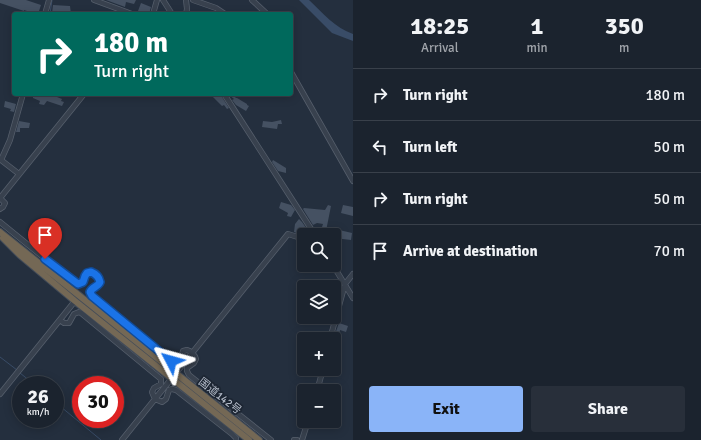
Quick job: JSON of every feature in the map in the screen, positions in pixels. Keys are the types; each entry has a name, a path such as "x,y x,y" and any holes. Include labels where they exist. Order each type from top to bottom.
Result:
{"highway":[{"name":"国道142号","path":"0,232 173,376 234,431 250,440"},
{"name":"国道142号","path":"0,236 20,255 75,301 259,440"}],"street":[{"path":"46,12 49,0"},
{"path":"94,0 127,12"},
{"path":"154,12 157,0"},
{"path":"163,0 171,12"},
{"path":"186,0 186,12"},
{"path":"192,0 216,8 222,12"},
{"path":"252,0 265,12"},
{"path":"293,76 353,181"},
{"path":"19,174 1,160 10,140 22,96"},
{"path":"0,210 5,203 0,198 82,96"},
{"path":"225,96 310,228"},
{"path":"0,222 75,283 80,284 83,282 87,273 91,272 96,275 100,282 90,292 92,296 171,361 176,363 180,361 182,353 185,351 192,353 196,359 187,369 189,375 270,440"},
{"path":"122,440 288,234 297,237"},
{"path":"338,272 353,298"},
{"path":"332,332 345,284 353,274"},
{"path":"0,394 75,301"},
{"path":"60,320 64,323 69,323 74,314 79,312 81,313 161,379 161,384 154,388 152,392 155,399 162,402 166,399 169,390 176,390 234,431 236,440"},
{"path":"302,440 306,428"}],"water":[{"path":"299,0 309,0 340,28 353,34 353,41 332,33"}],"building":[{"path":"0,0 26,0 41,5 39,12 30,12 0,3"},
{"path":"106,0 136,0 134,4 126,2 125,7"},
{"path":"141,3 151,7 150,12 138,11"},
{"path":"53,5 70,6 71,12 52,12"},
{"path":"31,96 54,96 62,99 61,101 64,102 62,106 47,101 44,105 39,104 40,101"},
{"path":"212,96 221,96 229,108 227,109 224,105 222,106"},
{"path":"230,96 237,96 235,98 249,106 246,111 236,105 232,100 234,99"},
{"path":"5,101 16,104 14,112 10,111 11,109 4,107"},
{"path":"281,120 282,124 278,124 277,129 262,127 263,121 272,122"},
{"path":"19,121 30,123 29,128 20,128 20,132 16,132"},
{"path":"273,160 286,168 286,173 278,171 272,162"},
{"path":"281,202 291,205 295,210 291,217 287,216 288,213 279,208"},
{"path":"328,205 331,206 327,228 322,227 323,224 317,223 313,225 303,209 304,208 325,210"},
{"path":"343,205 353,207 353,216 341,213"},
{"path":"299,219 306,228 297,228 297,233 294,232 295,224"},
{"path":"341,230 352,233 351,240 341,239"},
{"path":"339,324 348,326 346,332 340,330 340,332 336,332"}],"waterway":[{"path":"50,12 52,0"},
{"path":"0,357 17,370"},
{"path":"20,373 24,376"},
{"path":"64,409 101,440"}],"route":[{"path":"45,259 78,284 83,282 87,273 91,272 96,275 100,282 90,292 92,296 171,361"}]}
